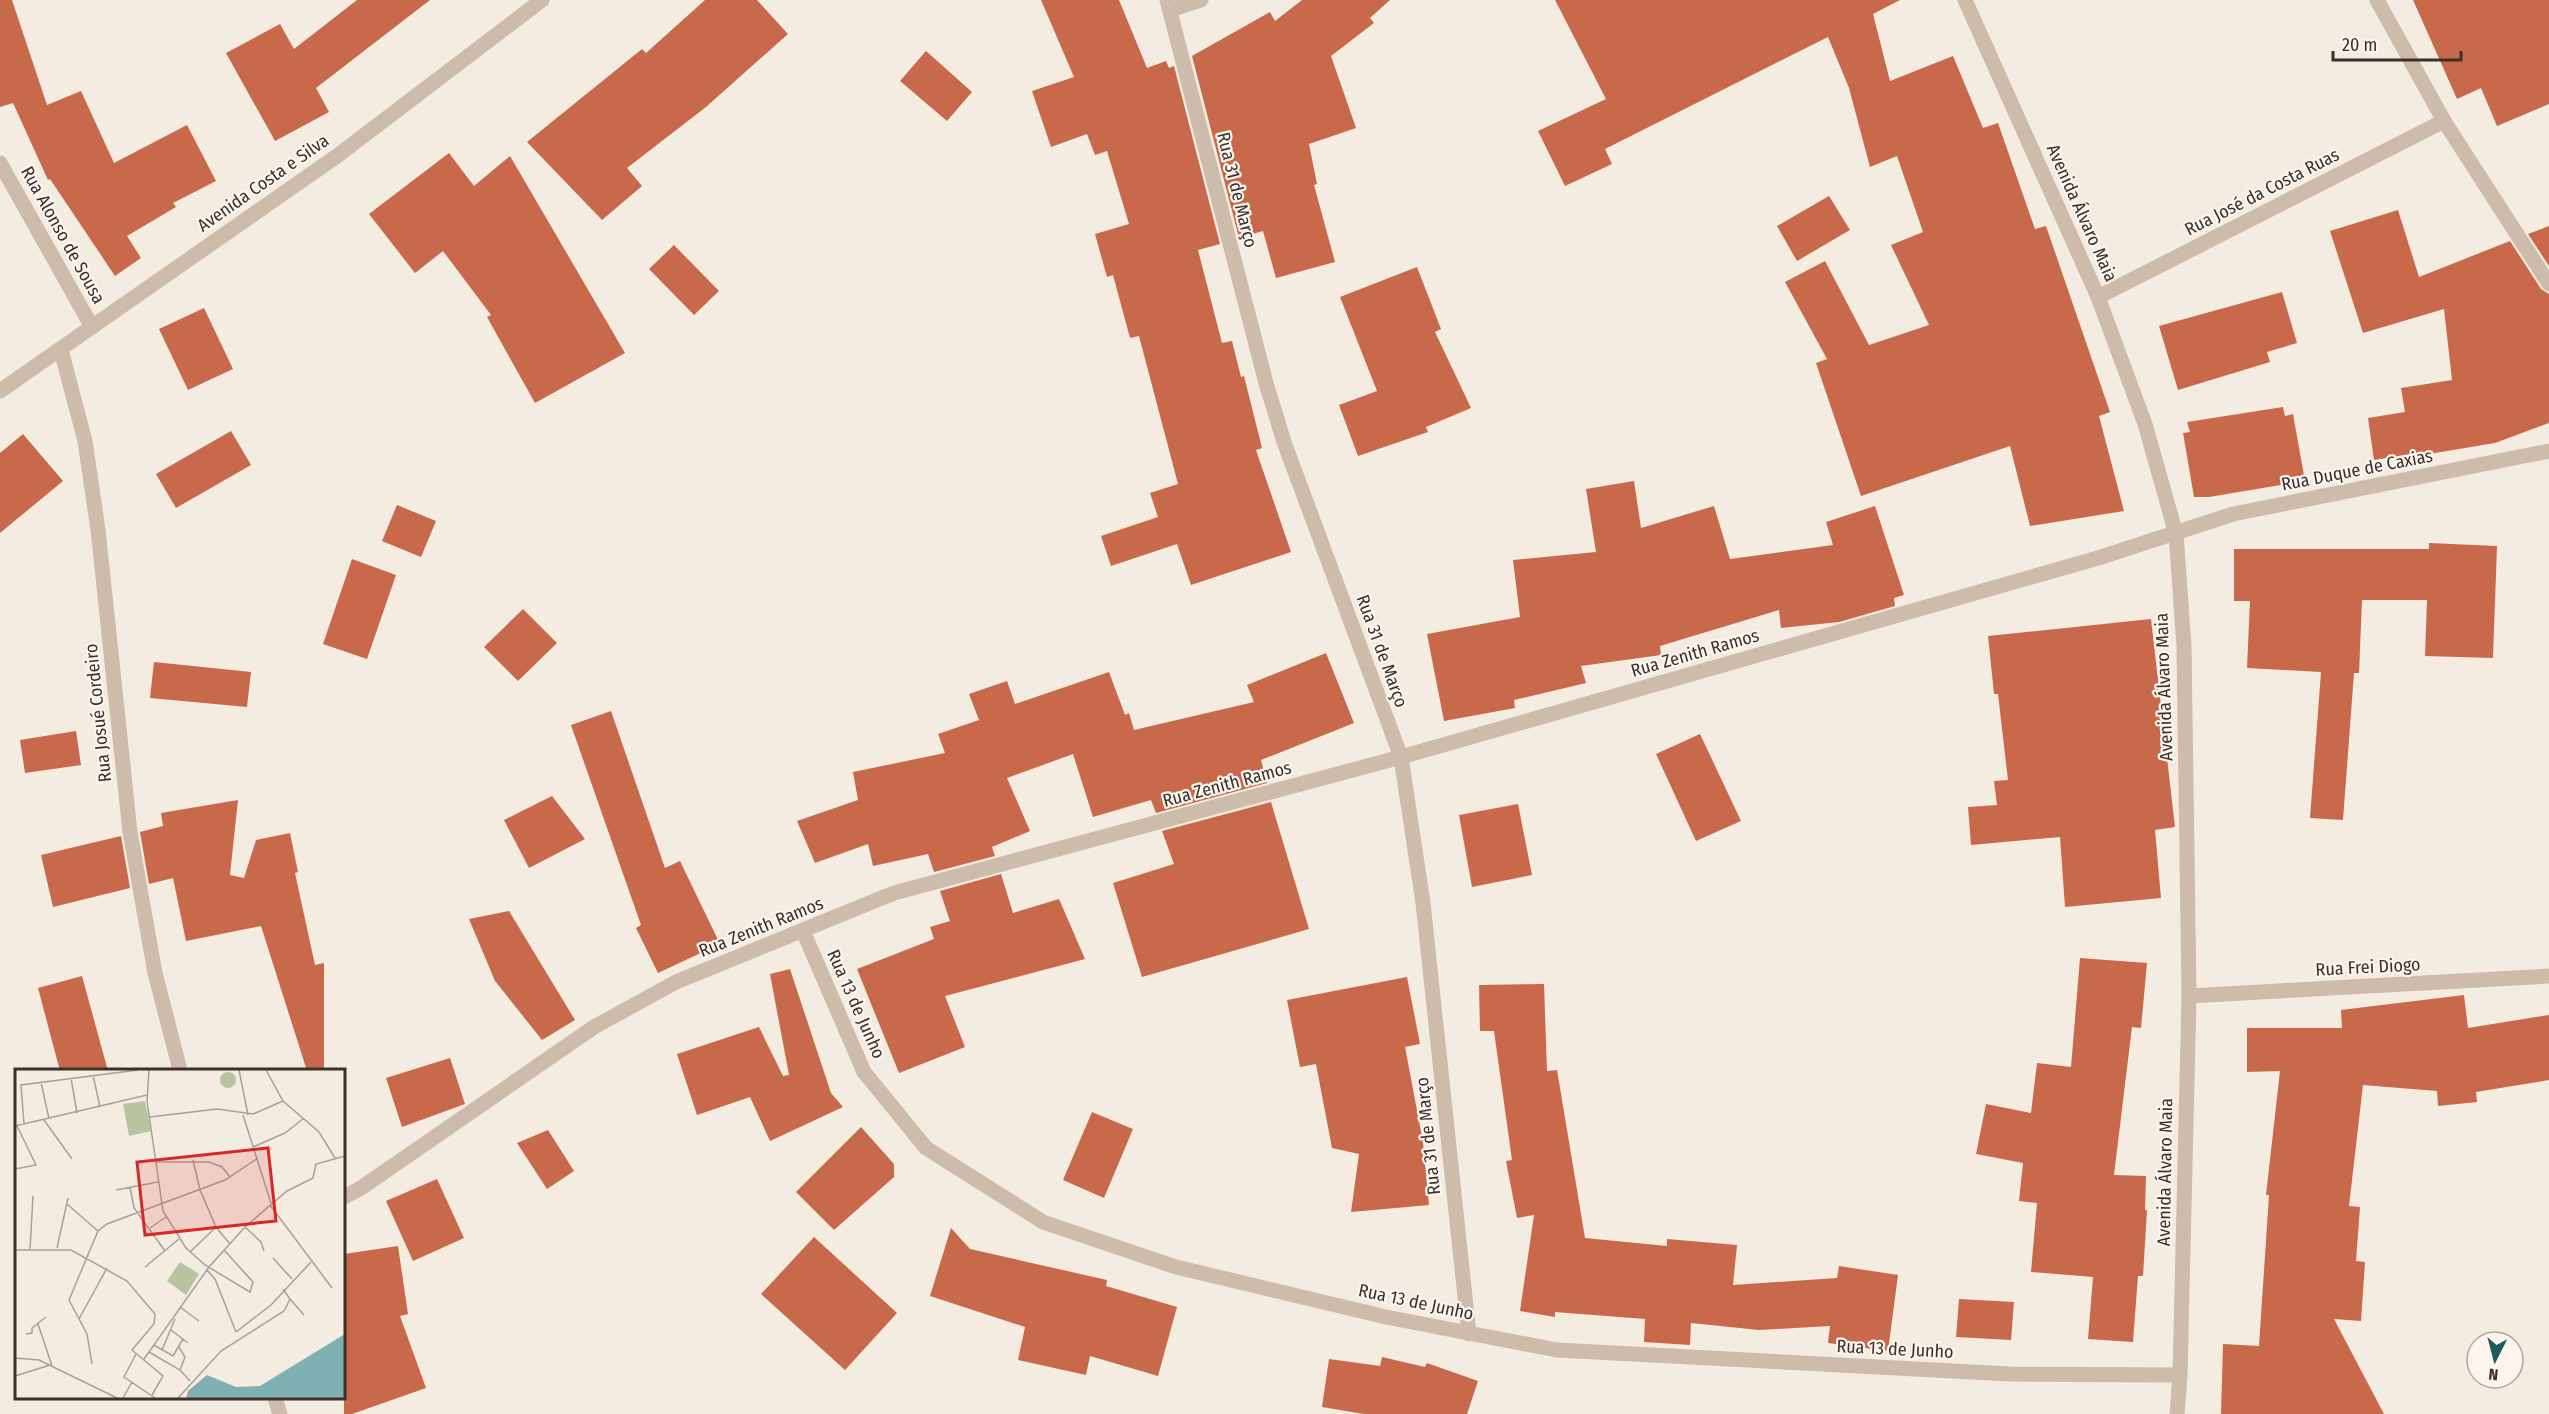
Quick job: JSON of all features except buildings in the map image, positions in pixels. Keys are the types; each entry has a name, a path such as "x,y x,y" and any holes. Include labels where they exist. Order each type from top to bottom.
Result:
{"street":[{"name":"Avenida Costa e Silva","path":"0,391 337,156 542,0"},
{"path":"1169,5 1201,0"},
{"name":"Avenida Álvaro Maia","path":"1965,0 2098,297 2145,424 2176,534 2184,646 2189,996 2180,1375 2177,1414"},
{"path":"2377,0 2444,121 2549,284"},
{"name":"Rua 31 de Março","path":"1169,5 1266,383 1284,442 1401,757 1423,903 1469,1334"},
{"name":"Rua José da Costa Ruas","path":"2098,297 2444,121"},
{"name":"Rua Alonso de Sousa","path":"0,163 92,327"},
{"name":"Rua Josué Cordeiro","path":"61,350 85,441 99,542 130,832 155,973 179,1069"},
{"name":"Rua Duque de Caxias","path":"2176,534 2233,514 2549,451"},
{"name":"Rua Zenith Ramos","path":"345,1196 371,1181 594,1027 676,982 894,893 1401,757 2176,534"},
{"name":"Rua 13 de Junho","path":"803,931 864,1072 926,1148 1043,1222 1176,1267 1386,1317 1569,1351 2010,1374 2180,1375"},
{"name":"Rua Frei Diogo","path":"2189,996 2549,976"},
{"path":"275,1399 280,1414"}]}
